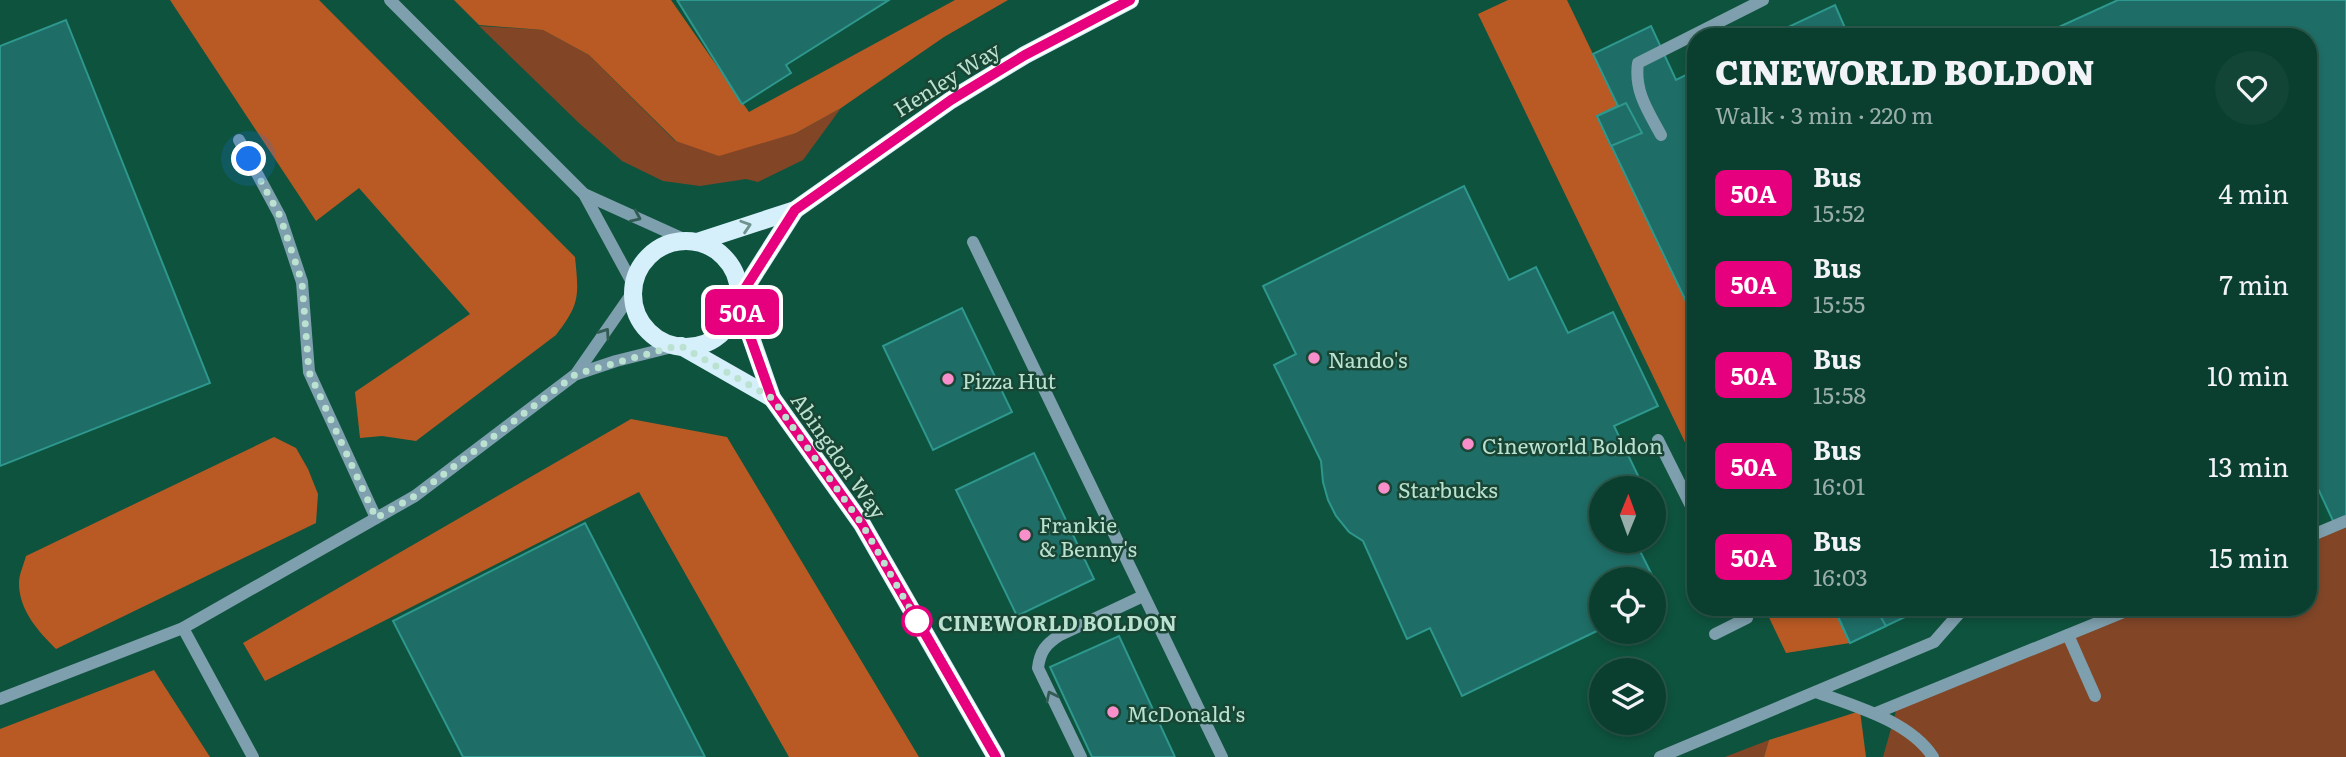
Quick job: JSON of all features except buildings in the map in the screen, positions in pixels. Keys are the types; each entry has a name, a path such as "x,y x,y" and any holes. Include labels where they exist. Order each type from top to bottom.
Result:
{"main road":[{"name":"Henley Way","path":"692,241 795,210 951,100 1108,5 1130,0"},
{"name":"Henley Way","path":"739,300 795,210"},
{"path":"692,241 712,247 724,256 733,268 738,283 739,300 734,318 724,331 697,346 678,346 662,340 645,326 635,307 633,289 638,271 646,258 658,248 672,242 692,241"},
{"name":"Abingdon Way","path":"739,300 772,398 862,524 996,757"},
{"name":"Abingdon Way","path":"678,346 772,398"}],"street":[{"path":"0,699 183,628 415,496 576,374 633,289 584,194 390,0"},
{"path":"1707,28 1763,0"},
{"path":"1661,135 1638,90 1638,63 1687,38"},
{"path":"239,140 280,216 302,282 309,372 376,518"},
{"path":"584,194 692,241"},
{"path":"973,242 1222,757"},
{"path":"576,374 678,346"},
{"path":"1658,440 1687,498"},
{"path":"2317,533 2346,521"},
{"path":"1081,757 1038,668 1040,654 1047,643 1060,635 1143,596"},
{"path":"1715,634 1747,618 1746,616"},
{"path":"1660,757 1934,642 1956,616"},
{"path":"1876,713 2114,616"},
{"path":"183,628 253,757"},
{"path":"2068,635 2095,696"},
{"path":"1816,692 1876,713 1925,744 1933,757"}],"shaded area":[{"path":"170,0 319,0 575,257 576,299 570,315 556,335 416,441 382,436 360,438 355,392 470,314 359,188 316,221"},
{"path":"454,0 671,0 749,112 955,0 1008,0 944,37 841,108 796,133 719,156 676,141 589,55 543,30 479,25"},
{"path":"1508,0 1567,0 1618,106 1597,116 1687,303 1687,446 1478,14"},
{"path":"479,26 543,30 589,55 675,141 796,133 841,108 803,160 758,182 746,179 700,186 663,181 622,161"},
{"path":"631,419 727,437 919,757 789,757 639,492 265,681 243,643"},
{"path":"274,437 296,448 308,469 318,494 316,523 56,649 43,635 26,611 20,593 19,580 26,556"},
{"path":"2346,527 2346,757 1883,757 1900,697 2112,616 2317,616 2317,538"},
{"path":"1768,616 1837,616 1850,643 1786,653"},
{"path":"154,670 210,757 0,757 0,729"},
{"path":"1860,711 1866,757 1764,757 1769,740"},
{"path":"1769,740 1764,757 1725,757 1730,755"}],"bus line":[{"name":"50A","path":"996,757 862,524 772,398 738,303 795,210 951,100 1025,55 1130,0"}],"place":[{"name":"Nando's","path":"1314,358"},
{"name":"Pizza Hut","path":"948,379"},
{"name":"Cineworld Boldon","path":"1468,444"},
{"name":"Starbucks","path":"1384,488"},
{"name":"Frankie & Benny's","path":"1025,535"},
{"name":"CINEWORLD BOLDON","path":"917,621"},
{"name":"McDonald's","path":"1113,712"}],"route":[{"path":"249,159 280,216 302,282 309,372 376,518 415,496 576,374 616,361 681,346 772,398 862,524 917,621"}]}
